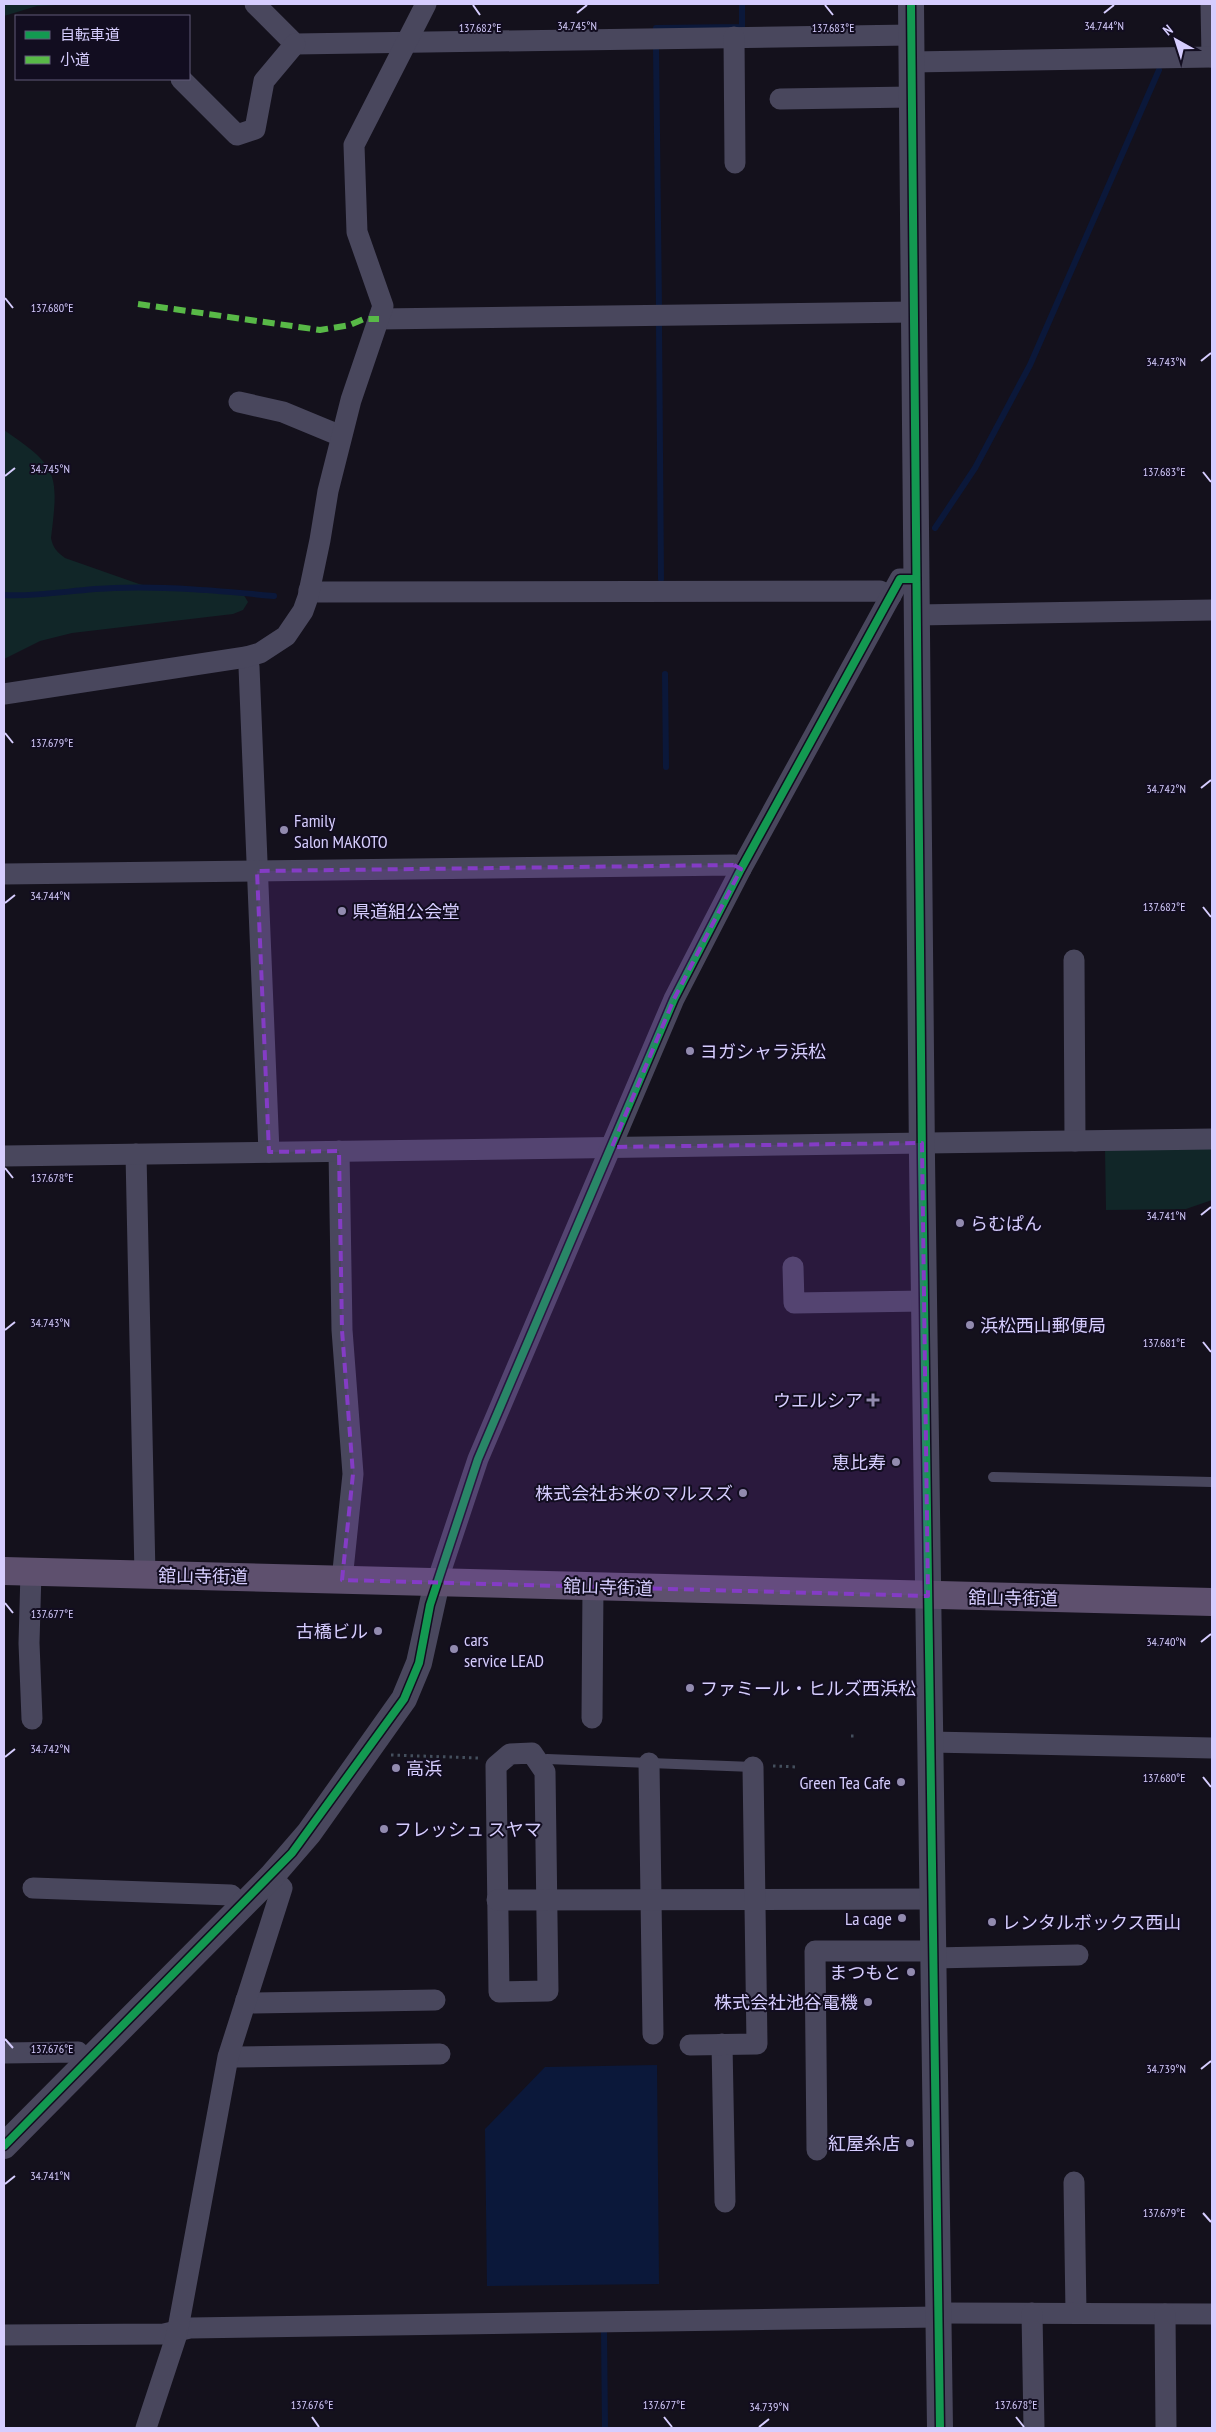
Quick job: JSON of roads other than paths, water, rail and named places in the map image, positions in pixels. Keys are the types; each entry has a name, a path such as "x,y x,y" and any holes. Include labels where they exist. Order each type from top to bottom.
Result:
{"main road":[{"name":"舘山寺街道","path":"4,1572 1212,1602"}],"street":[{"path":"255,4 295,44 911,35"},
{"path":"4,694 246,657 260,653 286,636 303,611 320,540 328,491 341,436 351,400 383,306 357,232 354,145 426,4"},
{"path":"911,4 922,1142 940,2428"},
{"path":"911,62 1212,56 1211,4"},
{"path":"734,37 735,163"},
{"path":"182,80 237,135 255,129 264,81 295,44"},
{"path":"780,99 912,97"},
{"path":"379,319 914,312"},
{"path":"240,402 283,412 341,436"},
{"path":"4,2146 271,1877 309,1833 394,1716 412,1682 424,1644 430,1605 478,1459 674,999 741,869 900,579 916,579"},
{"path":"309,590 319,592 880,591 891,596"},
{"path":"917,615 1212,610"},
{"path":"246,657 249,667 269,1152"},
{"path":"4,874 725,865 734,865 741,869"},
{"path":"1074,960 1075,1141"},
{"path":"4,1156 1212,1139"},
{"path":"339,1151 342,1330 353,1474 342,1580"},
{"path":"136,1154 145,1575"},
{"path":"793,1267 794,1303 924,1300"},
{"path":"31,1572 32,1720"},
{"path":"592,1718 593,1586"},
{"path":"930,1742 1212,1748"},
{"path":"510,1754 532,1754 539,1764 545,1772 548,1992 499,1992 496,1766 510,1754"},
{"path":"649,1763 653,2034"},
{"path":"690,2045 757,2044 753,1767"},
{"path":"146,2428 177,2331 229,2055 282,1888 271,1877"},
{"path":"33,1888 230,1895 242,1906"},
{"path":"497,1900 932,1899"},
{"path":"817,2150 815,1951 1078,1955"},
{"path":"246,2000 254,2003 436,2000"},
{"path":"722,2044 725,2202"},
{"path":"4,2053 78,2052 87,2062"},
{"path":"229,2055 236,2057 440,2054"},
{"path":"1074,2182 1076,2313"},
{"path":"1032,2313 1034,2428"},
{"path":"4,2335 164,2334 190,2328 1032,2313 1212,2314"},
{"path":"1165,2314 1166,2428"}],"lane":[{"path":"993,1477 1212,1482"},
{"path":"539,1764 547,1759 753,1767"}],"water":[{"path":"657,2065 659,2284 487,2286 485,2129 545,2067"}],"waterway":[{"path":"656,31 656,28 742,27 742,4"},
{"path":"656,46 659,307"},
{"path":"935,528 975,468 1030,365 1159,70"},
{"path":"659,325 661,579"},
{"path":"4,595 32,595 100,589 154,588 194,589 274,596"},
{"path":"665,674 666,767"},
{"path":"604,2331 605,2428"}],"place":[{"name":"Family Salon MAKOTO","path":"284,830"},
{"name":"県道組公会堂","path":"342,911"},
{"name":"ヨガシャラ浜松","path":"690,1051"},
{"name":"らむぱん","path":"960,1223"},
{"name":"浜松西山郵便局","path":"970,1325"},
{"name":"ウエルシア","path":"873,1400"},
{"name":"恵比寿","path":"896,1462"},
{"name":"株式会社お米のマルスズ","path":"743,1493"},
{"name":"古橋ビル","path":"378,1631"},
{"name":"cars service LEAD","path":"454,1649"},
{"name":"ファミール・ヒルズ西浜松","path":"690,1688"},
{"name":"高浜","path":"396,1768"},
{"name":"Green Tea Cafe","path":"901,1782"},
{"name":"フレッシュ スヤマ","path":"384,1829"},
{"name":"La cage","path":"902,1918"},
{"name":"レンタルボックス西山","path":"992,1922"},
{"name":"まつもと","path":"911,1972"},
{"name":"株式会社池谷電機","path":"868,2002"},
{"name":"紅屋糸店","path":"910,2143"}]}
